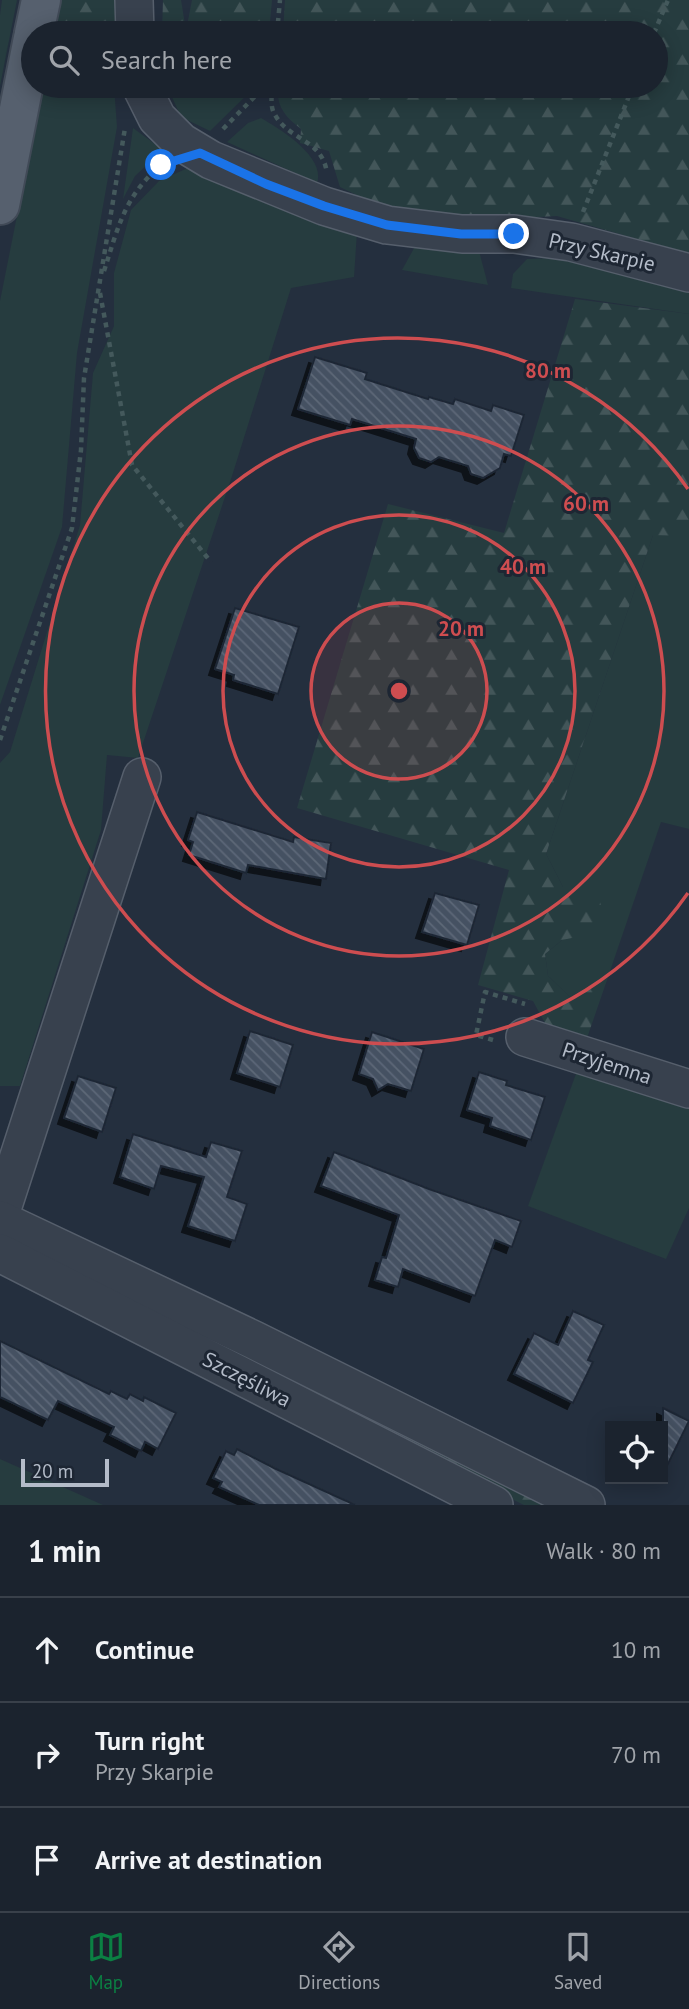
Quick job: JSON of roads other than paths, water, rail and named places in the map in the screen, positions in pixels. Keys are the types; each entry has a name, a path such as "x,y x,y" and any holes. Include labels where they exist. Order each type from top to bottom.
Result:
{"main road":[{"path":"37,21 41,0"},
{"path":"0,205 22,98"}],"street":[{"path":"134,0 135,21"},
{"name":"Przy Skarpie","path":"147,98 157,118 181,142 266,184 324,206 387,225 461,234 514,234 571,242 689,273"},
{"path":"142,777 0,1218 254,1340 586,1505"},
{"name":"Przyjemna","path":"525,1037 689,1089"},
{"name":"Szczęśliwa","path":"0,1254 494,1505"}]}
